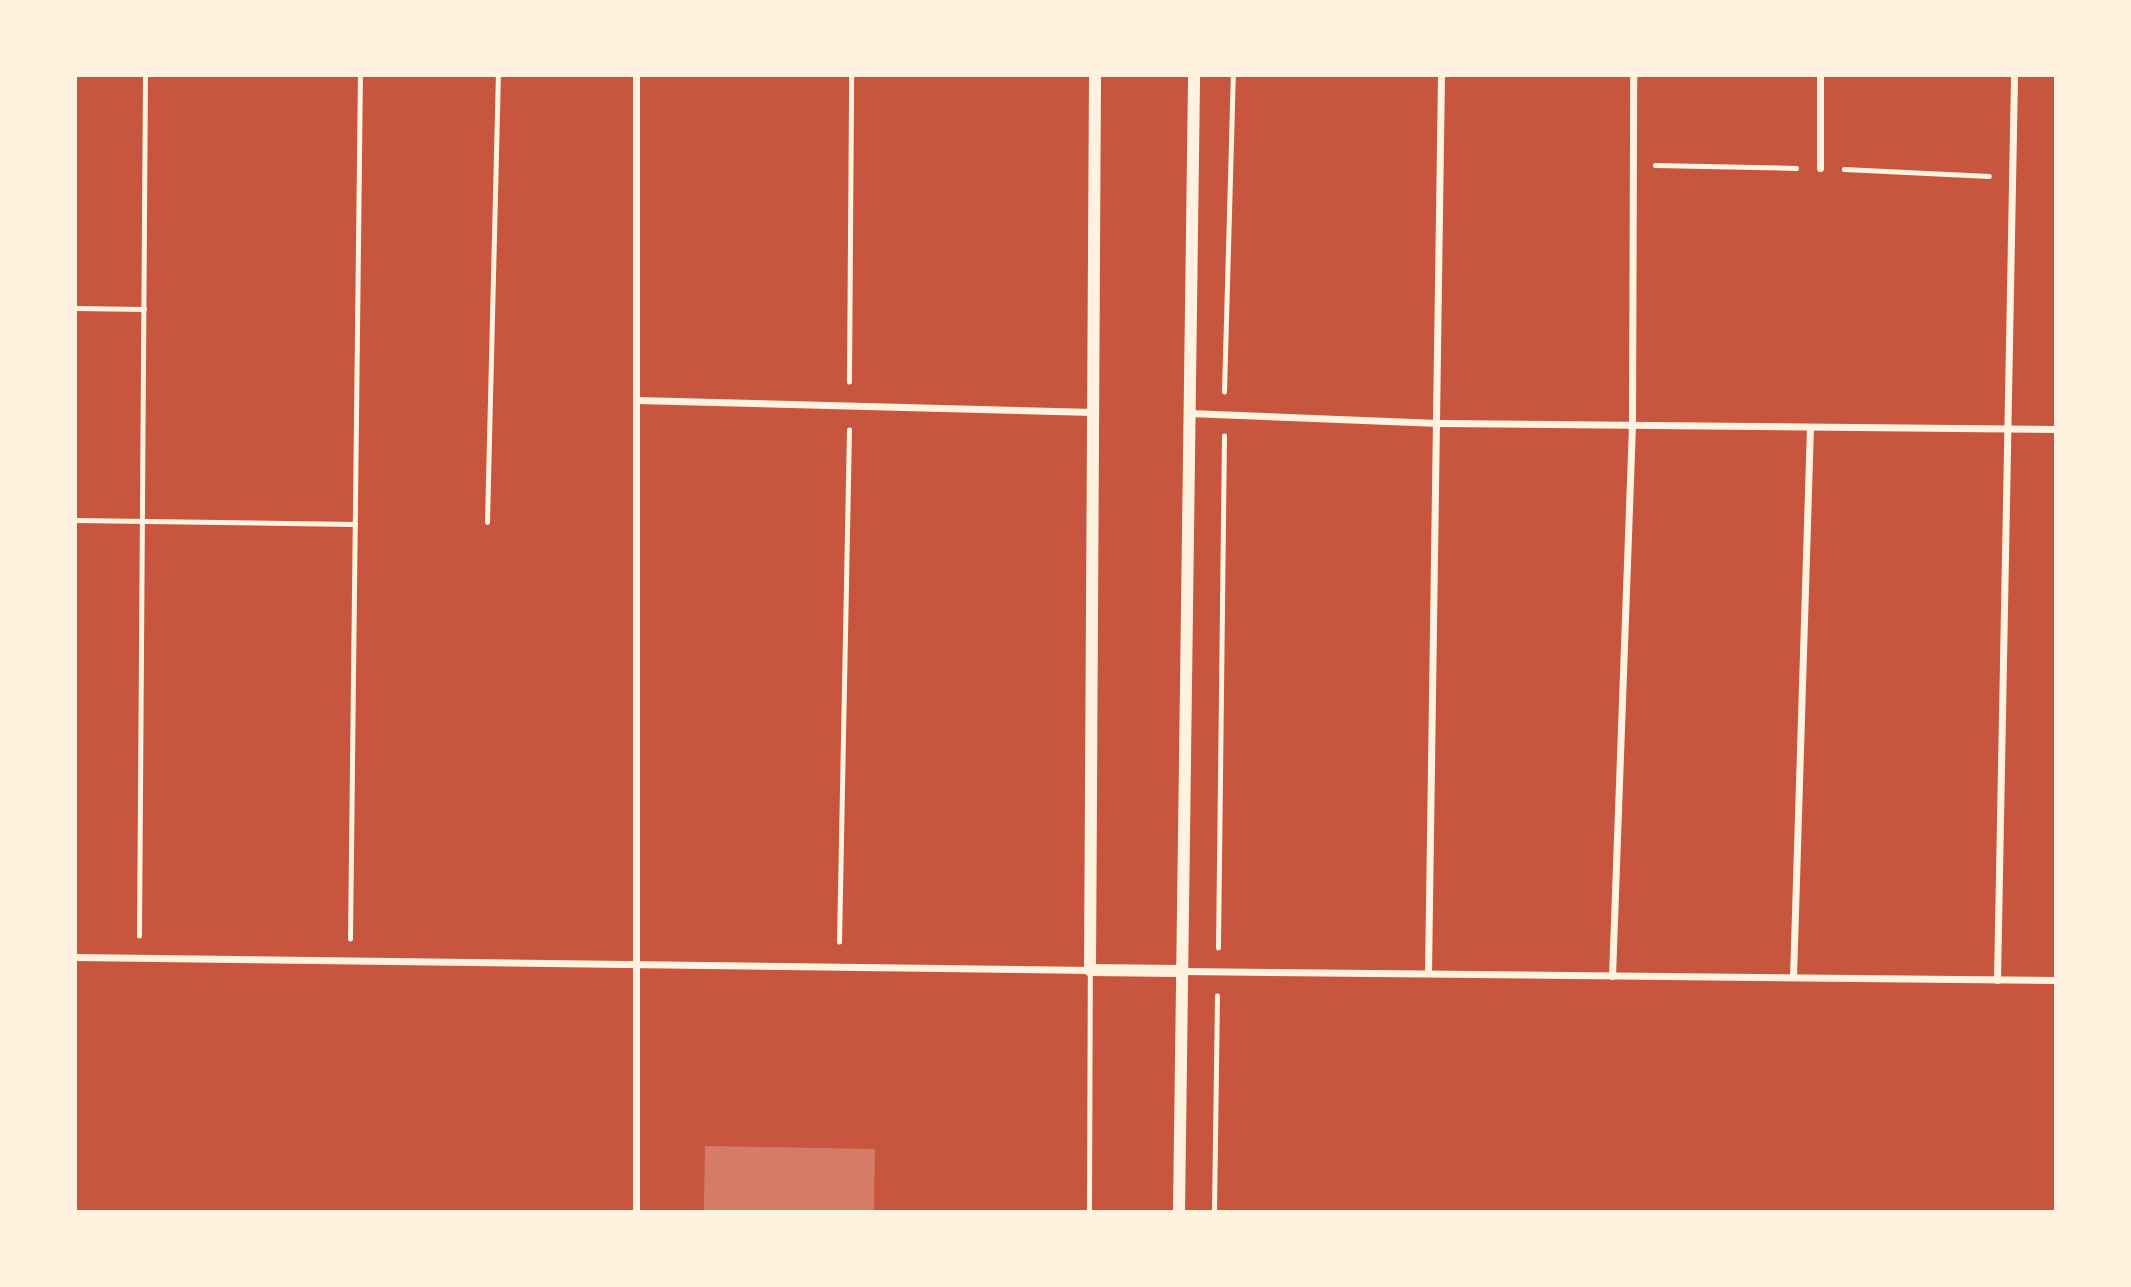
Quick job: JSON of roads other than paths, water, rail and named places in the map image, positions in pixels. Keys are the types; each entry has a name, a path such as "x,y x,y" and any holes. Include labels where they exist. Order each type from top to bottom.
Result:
{"street":[{"path":"636,75 636,1212"},
{"path":"1090,970 1095,75"},
{"path":"1180,1212 1194,75"},
{"path":"1428,973 1441,75"},
{"path":"1612,976 1632,426 1633,75"},
{"path":"1820,75 1820,168"},
{"path":"1997,980 2014,75"},
{"path":"636,400 849,403 1093,412"},
{"path":"1189,413 1438,423 2056,429"},
{"path":"1793,977 1810,428"},
{"path":"75,957 2056,981"}],"lane":[{"path":"487,522 498,75"},
{"path":"1089,1212 1090,970"}]}
